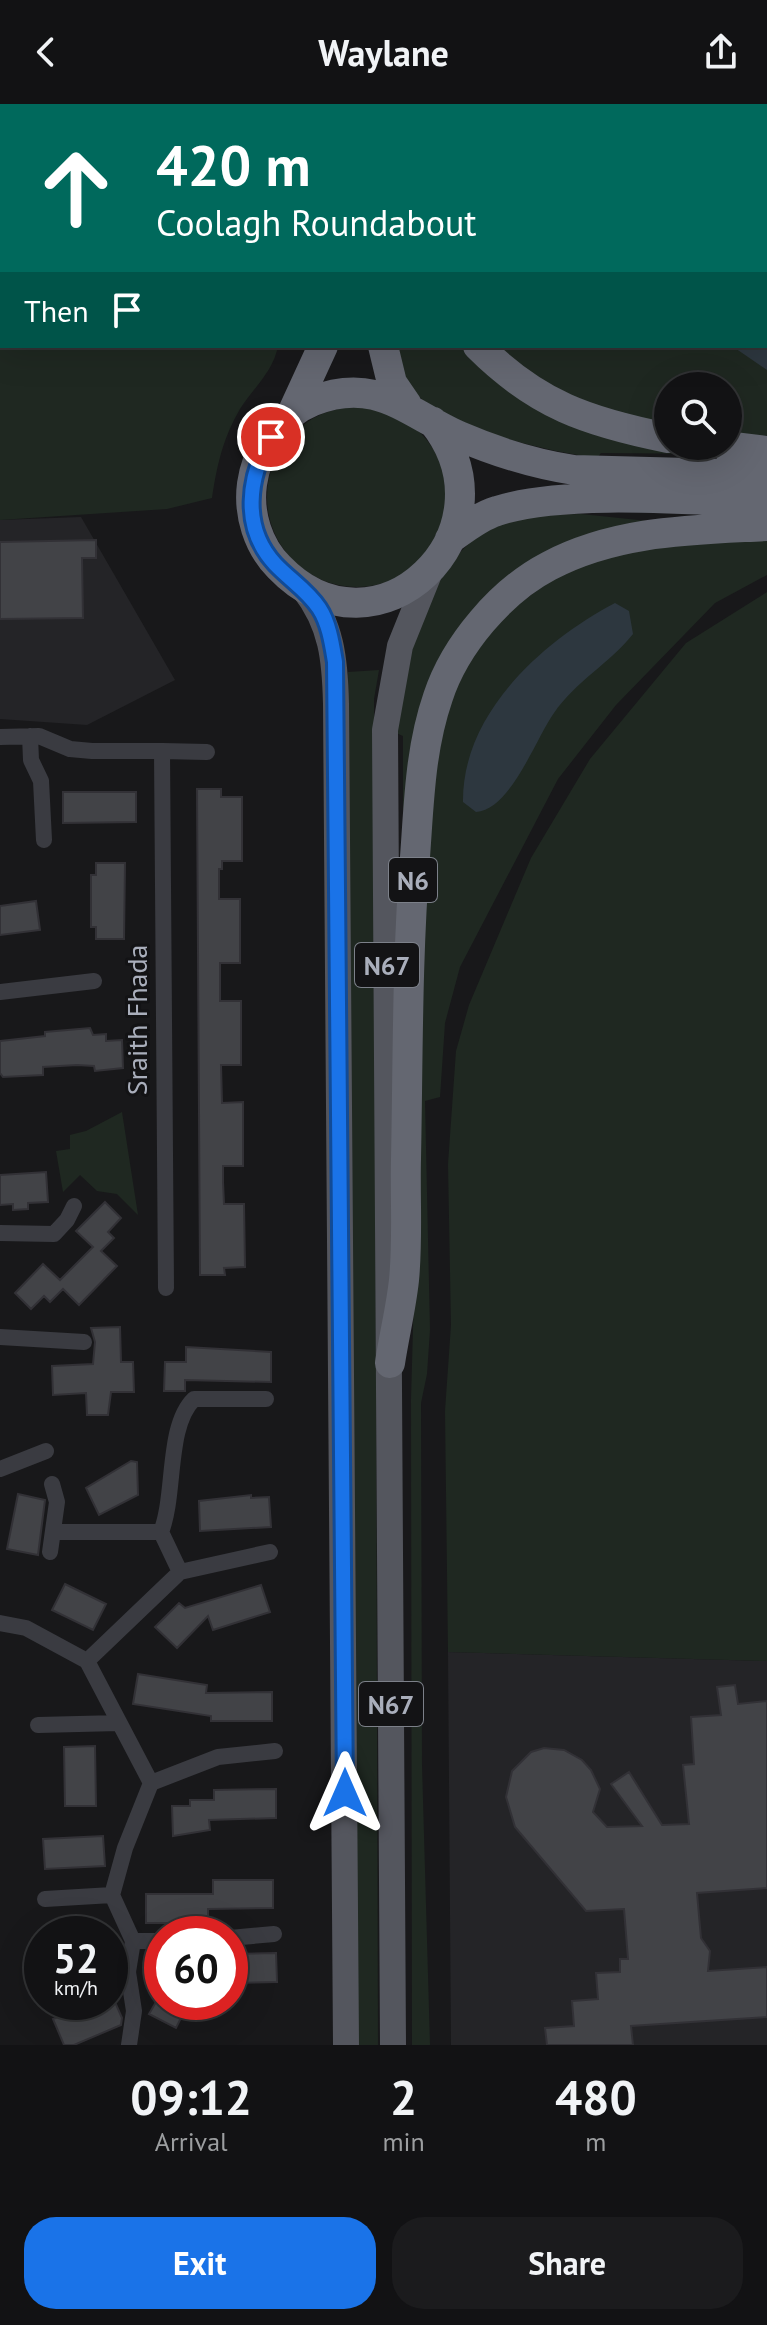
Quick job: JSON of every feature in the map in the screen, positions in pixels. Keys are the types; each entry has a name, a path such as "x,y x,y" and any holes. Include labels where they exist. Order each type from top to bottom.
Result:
{"highway":[{"path":"322,348 294,409 259,457 251,509 258,536 272,561 304,589 342,601 378,599 412,587 429,574 450,539 458,517 458,480 443,435 433,422"},
{"path":"383,348 392,383 407,405"},
{"path":"480,348 517,383 548,402 612,427 654,435"},
{"path":"294,409 343,392 384,396 407,405 433,422 518,457 574,470 767,475"},
{"path":"742,448 767,451"},
{"path":"450,539 494,511 521,505 596,500 767,503"},
{"name":"N6","path":"390,1363 404,1278 410,922 423,749 438,694 457,656 483,621 511,593 547,567 583,550 628,538 667,531 767,526"}],"main road":[{"name":"N67","path":"393,2045 385,730 392,675 403,636 429,574"},
{"name":"N67","path":"304,589 321,611 330,636 335,676 343,1301 346,2045"}],"street":[{"path":"0,737 30,736 70,749 207,752"},
{"path":"30,736 31,760 41,781 44,840"},
{"name":"Sraith Fhada","path":"162,751 166,1288"},
{"path":"0,992 94,981"},
{"path":"0,1233 54,1234 67,1220 74,1206"},
{"path":"0,1337 84,1342"},
{"path":"180,1572 161,1532 171,1496 180,1417 194,1399 266,1399"},
{"path":"0,1469 46,1451"},
{"path":"50,1552 57,1502 52,1484"},
{"path":"54,1532 161,1532"},
{"path":"87,1661 180,1572 270,1552"},
{"path":"0,1623 26,1628 87,1661 151,1783"},
{"path":"38,1725 119,1723"},
{"path":"129,2045 134,2011 128,1972 133,1941 112,1895 125,1848 151,1783 218,1757 275,1751"},
{"path":"45,1899 112,1895"},
{"path":"248,1936 274,1934"},
{"path":"133,1941 144,1941"}],"shaded area":[{"path":"0,348 278,348 267,372 229,430 212,498 167,509 0,520"},
{"path":"398,348 468,348 631,441 654,444 654,453 601,453 597,458 500,437 430,405 414,392 404,376"},
{"path":"494,348 767,348 767,437 742,434 742,372 654,372 654,424 573,404"},
{"path":"735,348 767,348 767,370"},
{"path":"357,407 391,414 421,433 440,463 447,497 440,531 421,561 391,580 357,587 323,580 293,561 274,531 267,497 274,463 293,433 323,414"},
{"path":"581,514 686,525 642,530 485,607 408,812 403,809 403,736 394,732 414,643 438,585 454,559 476,538 502,522 531,515"},
{"path":"81,517 175,680 87,725 0,719 0,520"},
{"path":"767,539 767,575 715,603 616,705 558,779 460,967 445,1023 440,1097 425,1101 430,1330 427,1374 421,1403 422,1765 430,2045 412,2045 411,1400 428,789 451,688 499,619 570,566 644,543"},
{"path":"767,592 767,1661 448,1652 445,1411 451,1325 448,1164 456,1051 469,1005 531,858 590,759 686,643"},
{"path":"615,603 629,611 633,634 562,702 521,772 500,799 489,808 476,812 463,802 466,769 476,739 492,710 535,659"},
{"path":"379,670 374,699 378,2045 356,2045 348,672"},
{"path":"122,1112 138,1215 117,1194 97,1191 80,1175 63,1192 56,1151 70,1149 70,1135 86,1131"},
{"path":"448,1652 767,1661 767,2045 451,2045"}],"building":[{"path":"96,540 96,558 82,558 83,618 0,619 0,542"},
{"path":"197,789 221,789 221,797 242,797 242,861 222,861 222,869 219,869 219,899 240,899 240,963 220,963 220,1001 241,1001 241,1065 221,1065 222,1103 243,1102 243,1166 223,1166 223,1182 224,1204 244,1204 245,1267 224,1268 225,1275 200,1275"},
{"path":"63,792 136,792 136,822 63,823"},
{"path":"96,863 125,863 124,939 96,939 96,927 91,927 91,875 96,875"},
{"path":"36,901 40,930 0,935 0,906"},
{"path":"90,1028 93,1035 106,1034 106,1041 122,1040 123,1068 95,1071 94,1066 77,1065 43,1067 43,1075 3,1077 0,1073 0,1041 45,1036 45,1032"},
{"path":"46,1172 48,1202 28,1203 28,1209 13,1210 13,1204 0,1205 0,1175"},
{"path":"105,1202 121,1218 108,1232 114,1238 101,1251 117,1266 79,1305 63,1289 50,1302 44,1296 31,1309 15,1293 43,1264 60,1280 93,1247 76,1231"},
{"path":"120,1327 121,1362 133,1362 134,1392 111,1392 108,1415 87,1415 86,1393 53,1395 52,1366 93,1364 95,1342 91,1328"},
{"path":"186,1347 271,1352 271,1382 185,1380 185,1391 164,1391 165,1362 186,1362"},
{"path":"131,1461 137,1462 138,1495 99,1515 86,1488"},
{"path":"18,1494 45,1500 38,1555 7,1549"},
{"path":"251,1495 251,1498 269,1497 271,1527 200,1531 199,1501"},
{"path":"65,1584 106,1604 93,1630 52,1610"},
{"path":"261,1585 270,1612 213,1630 208,1616 177,1648 155,1627 179,1603 185,1608"},
{"path":"138,1674 207,1685 206,1693 272,1692 272,1721 211,1721 211,1716 133,1704"},
{"path":"735,1685 738,1704 767,1701 767,1888 697,1893 701,1938 710,1951 708,1971 767,1967 767,2017 631,2026 633,2045 547,2045 545,2028 574,2026 572,2001 598,1999 596,1973 620,1972 620,1959 628,1959 624,1909 586,1911 515,1827 506,1797 512,1771 531,1752 544,1748 564,1750 582,1760 591,1770 600,1789 593,1812 607,1827 642,1826 611,1784 629,1772 662,1825 689,1824 683,1765 694,1764 691,1717 721,1715 717,1687"},
{"path":"95,1746 96,1806 65,1806 64,1747"},
{"path":"276,1789 276,1818 209,1820 210,1830 173,1836 172,1806 190,1806 190,1800 214,1800 214,1790"},
{"path":"103,1836 105,1866 45,1869 43,1839"},
{"path":"213,1880 273,1880 273,1908 208,1909 208,1916 146,1916 146,1894 213,1894"},
{"path":"276,1953 277,1982 248,1983 248,1954"},
{"path":"53,2020 122,2020 121,2025 74,2045 64,2045"},
{"path":"161,2020 180,2020 176,2028"}],"route":[{"path":"271,437 259,457 251,489 251,509 258,536 272,561 304,589 321,611 335,662 345,1793"}]}
